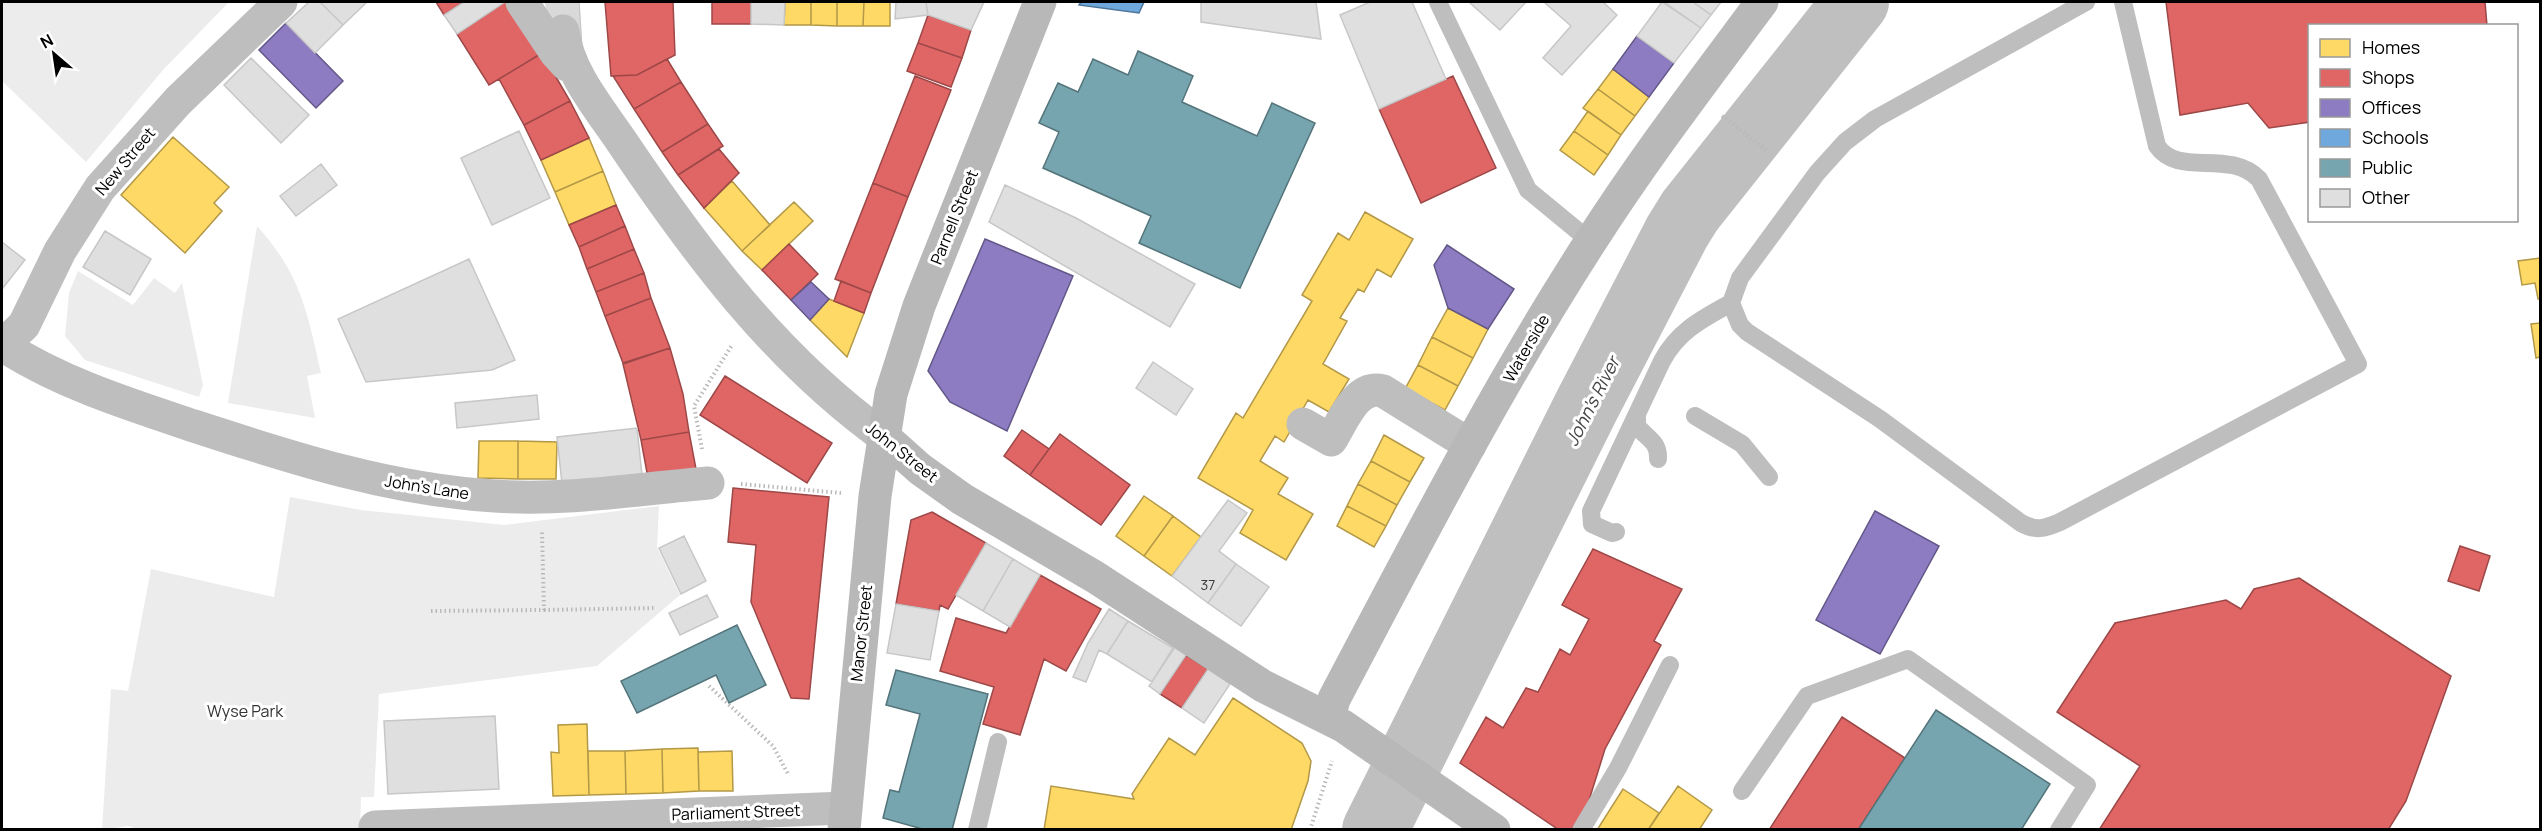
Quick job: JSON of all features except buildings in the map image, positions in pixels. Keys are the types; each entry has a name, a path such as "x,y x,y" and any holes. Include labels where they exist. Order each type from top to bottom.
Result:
{"main road":[{"name":"Parnell Street","path":"883,436 897,371 919,306 1040,2"},
{"name":"Waterside","path":"1342,726 1334,699 1470,444 1540,322 1590,242 1693,94 1762,2"},
{"name":"Manor Street","path":"844,818 875,496 883,436"},
{"name":"John Street","path":"883,436 920,469 962,498 1095,577 1263,686 1342,726 1438,792 1461,820 1494,830"}],"street":[{"name":"New Street","path":"2,346 24,325 69,236 114,170 178,101 281,2"},
{"name":"John Street","path":"522,2 556,53 576,71"},
{"name":"John Street","path":"563,31 565,44 576,71 674,216 751,315 832,397 883,436"},
{"name":"John's Lane","path":"2,346 40,368 84,388 310,463 426,489 495,496 541,497 708,483"},
{"path":"1303,424 1331,440 1355,400 1365,392 1375,389 1383,391 1470,444"},
{"name":"Parliament Street","path":"375,828 798,809 844,818"}],"lane":[{"path":"1438,2 1528,190 1590,242"},
{"path":"2086,2 1860,129 1817,173 1749,262 1733,292 1731,303 1735,315 1747,332 1880,419 2021,523 2034,529 2045,528 2060,522 2358,364 2259,179 2242,166 2230,163 2173,160 2157,146 2123,2"},
{"path":"1617,532 1612,533 1592,524 1591,511 1662,361 1676,338 1701,319 1731,303"},
{"path":"1695,416 1742,444 1770,477"},
{"path":"1637,417 1637,426 1654,441 1659,449 1658,459"},
{"path":"1742,791 1807,696 1908,658 2087,785 2059,830"},
{"path":"1581,830 1618,768 1671,665"},
{"path":"977,830 998,742"}],"path":[{"path":"1693,94 1767,151"},
{"path":"751,315 694,405 708,483 875,496"},
{"path":"541,497 544,610"},
{"path":"431,611 656,608"},
{"path":"709,686 773,746 794,784 798,809"},
{"path":"1310,830 1342,726"}],"green space":[{"path":"2,2 229,2 163,70 86,162 2,81"},
{"path":"257,226 284,261 306,312 321,373 307,376 315,418 228,403"},
{"path":"78,271 133,305 154,278 175,293 182,283 203,385 199,397 85,360 65,336 69,293"},
{"name":"Wyse Park","path":"290,497 361,510 504,525 659,506 657,547 680,595 597,666 379,694 374,797 361,797 360,829 141,830 128,826 102,830 111,689 128,691 151,569 274,597"}],"waterway":[{"name":"John's River","path":"1375,830 1587,405 1677,232 1690,211 1856,2"}],"tunnel":[{"path":"562,2 563,31"}]}
